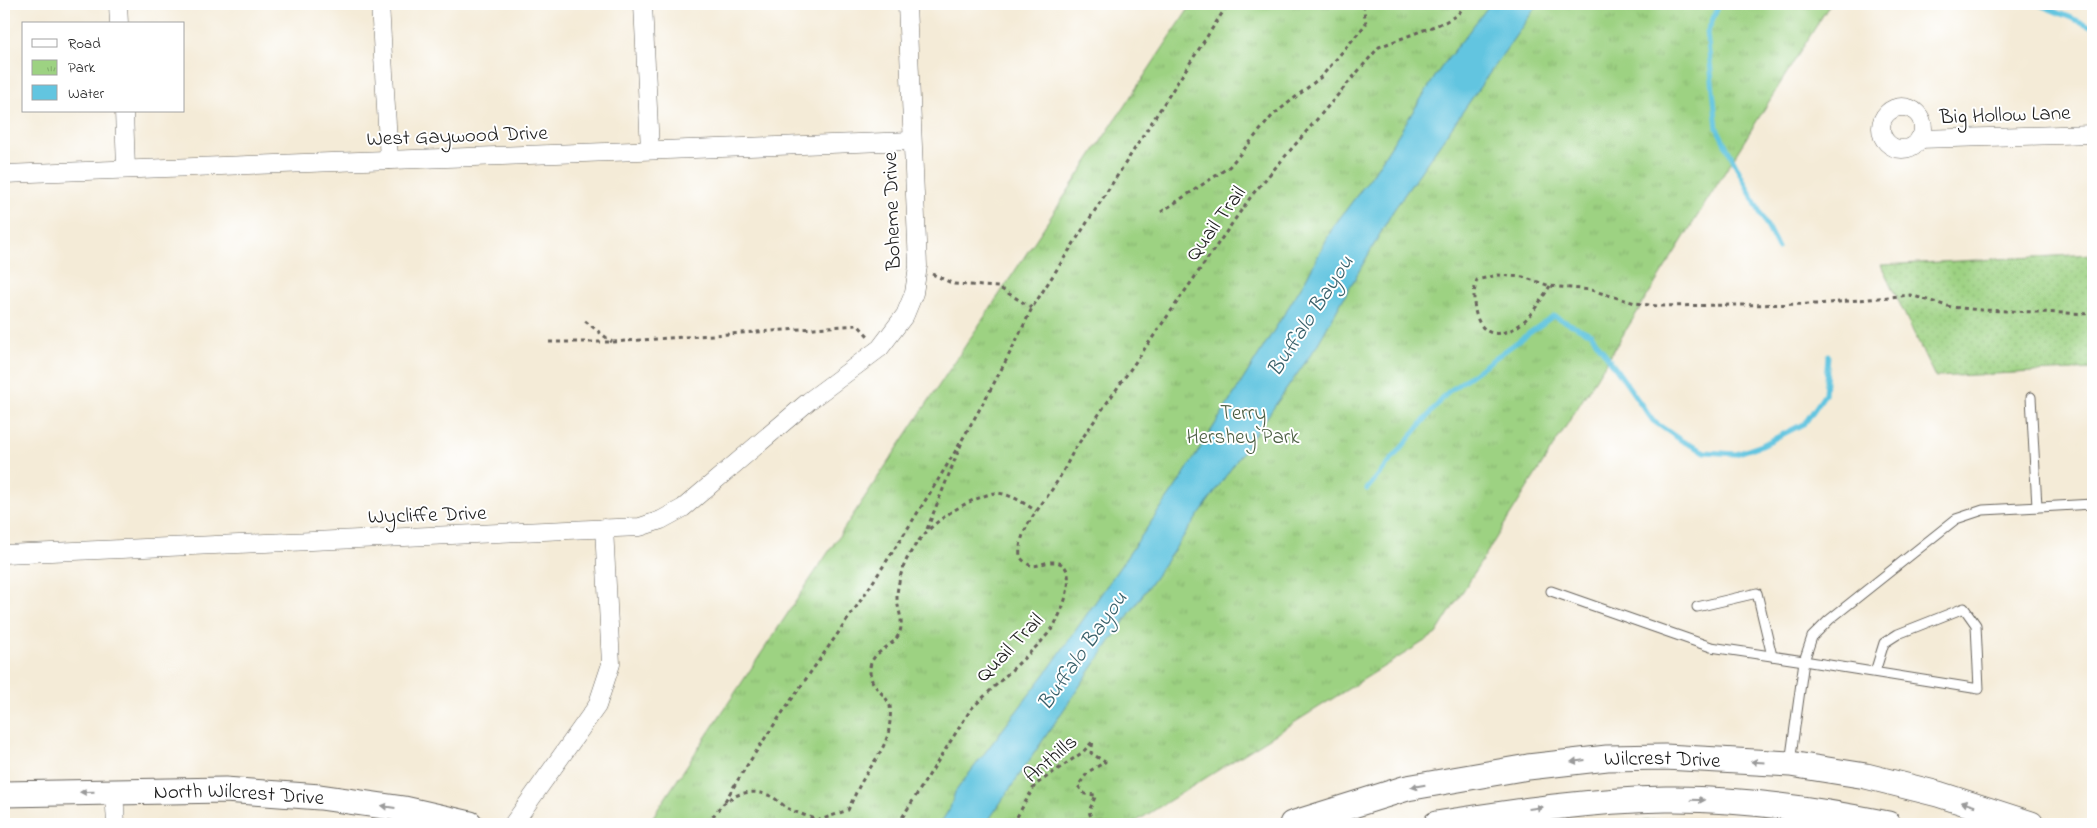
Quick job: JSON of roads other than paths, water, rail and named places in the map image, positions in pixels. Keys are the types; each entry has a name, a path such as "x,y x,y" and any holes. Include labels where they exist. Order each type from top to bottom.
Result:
{"main road":[{"name":"Wilcrest Drive","path":"1292,824 1407,788 1528,767 1607,758 1665,757 1790,764 1866,776 1938,794 2031,824"},
{"name":"North Wilcrest Drive","path":"4,794 225,790 320,797 404,810 470,824"},
{"name":"Wilcrest Drive","path":"1436,824 1533,808 1666,799 1740,802 1826,811 1888,824"}],"street":[{"path":"118,4 119,22"},
{"path":"380,4 389,160"},
{"path":"643,4 650,150"},
{"name":"Boheme Drive","path":"808,401 880,348 905,315 914,293 918,266 906,4"},
{"path":"124,112 126,169"},
{"name":"Big Hollow Lane","path":"1919,139 2093,134"},
{"name":"West Gaywood Drive","path":"4,174 911,141"},
{"name":"Wycliffe Drive","path":"4,554 640,527 661,520 683,508 808,401"},
{"path":"513,824 597,706 611,664 604,528"},
{"path":"114,791 116,824"}],"lane":[{"path":"2031,397 2037,507"},
{"path":"1790,764 1804,661 1812,637 1828,620 1956,519 1983,510 2093,504"},
{"path":"1551,591 1712,647 1979,689 1976,625 1964,608 1898,634 1884,643 1875,672"},
{"path":"1698,607 1757,593 1772,656"}],"water":[{"name":"Buffalo Bayou","path":"1490,4 1538,4 1393,211 1316,347 1109,643 986,824 940,824 950,808 955,792 1048,670 1179,482 1306,279 1333,227 1373,174 1440,69"}],"waterway":[{"path":"1719,4 1707,33 1717,128 1778,248"},
{"path":"2037,4 2093,27"},
{"path":"1367,489 1448,392 1553,316 1591,334 1653,421 1682,441 1705,452 1736,454 1762,445 1805,423 1825,394 1828,355"}],"park label":[{"name":"Terry Hershey Park","path":"1243,424"}]}
